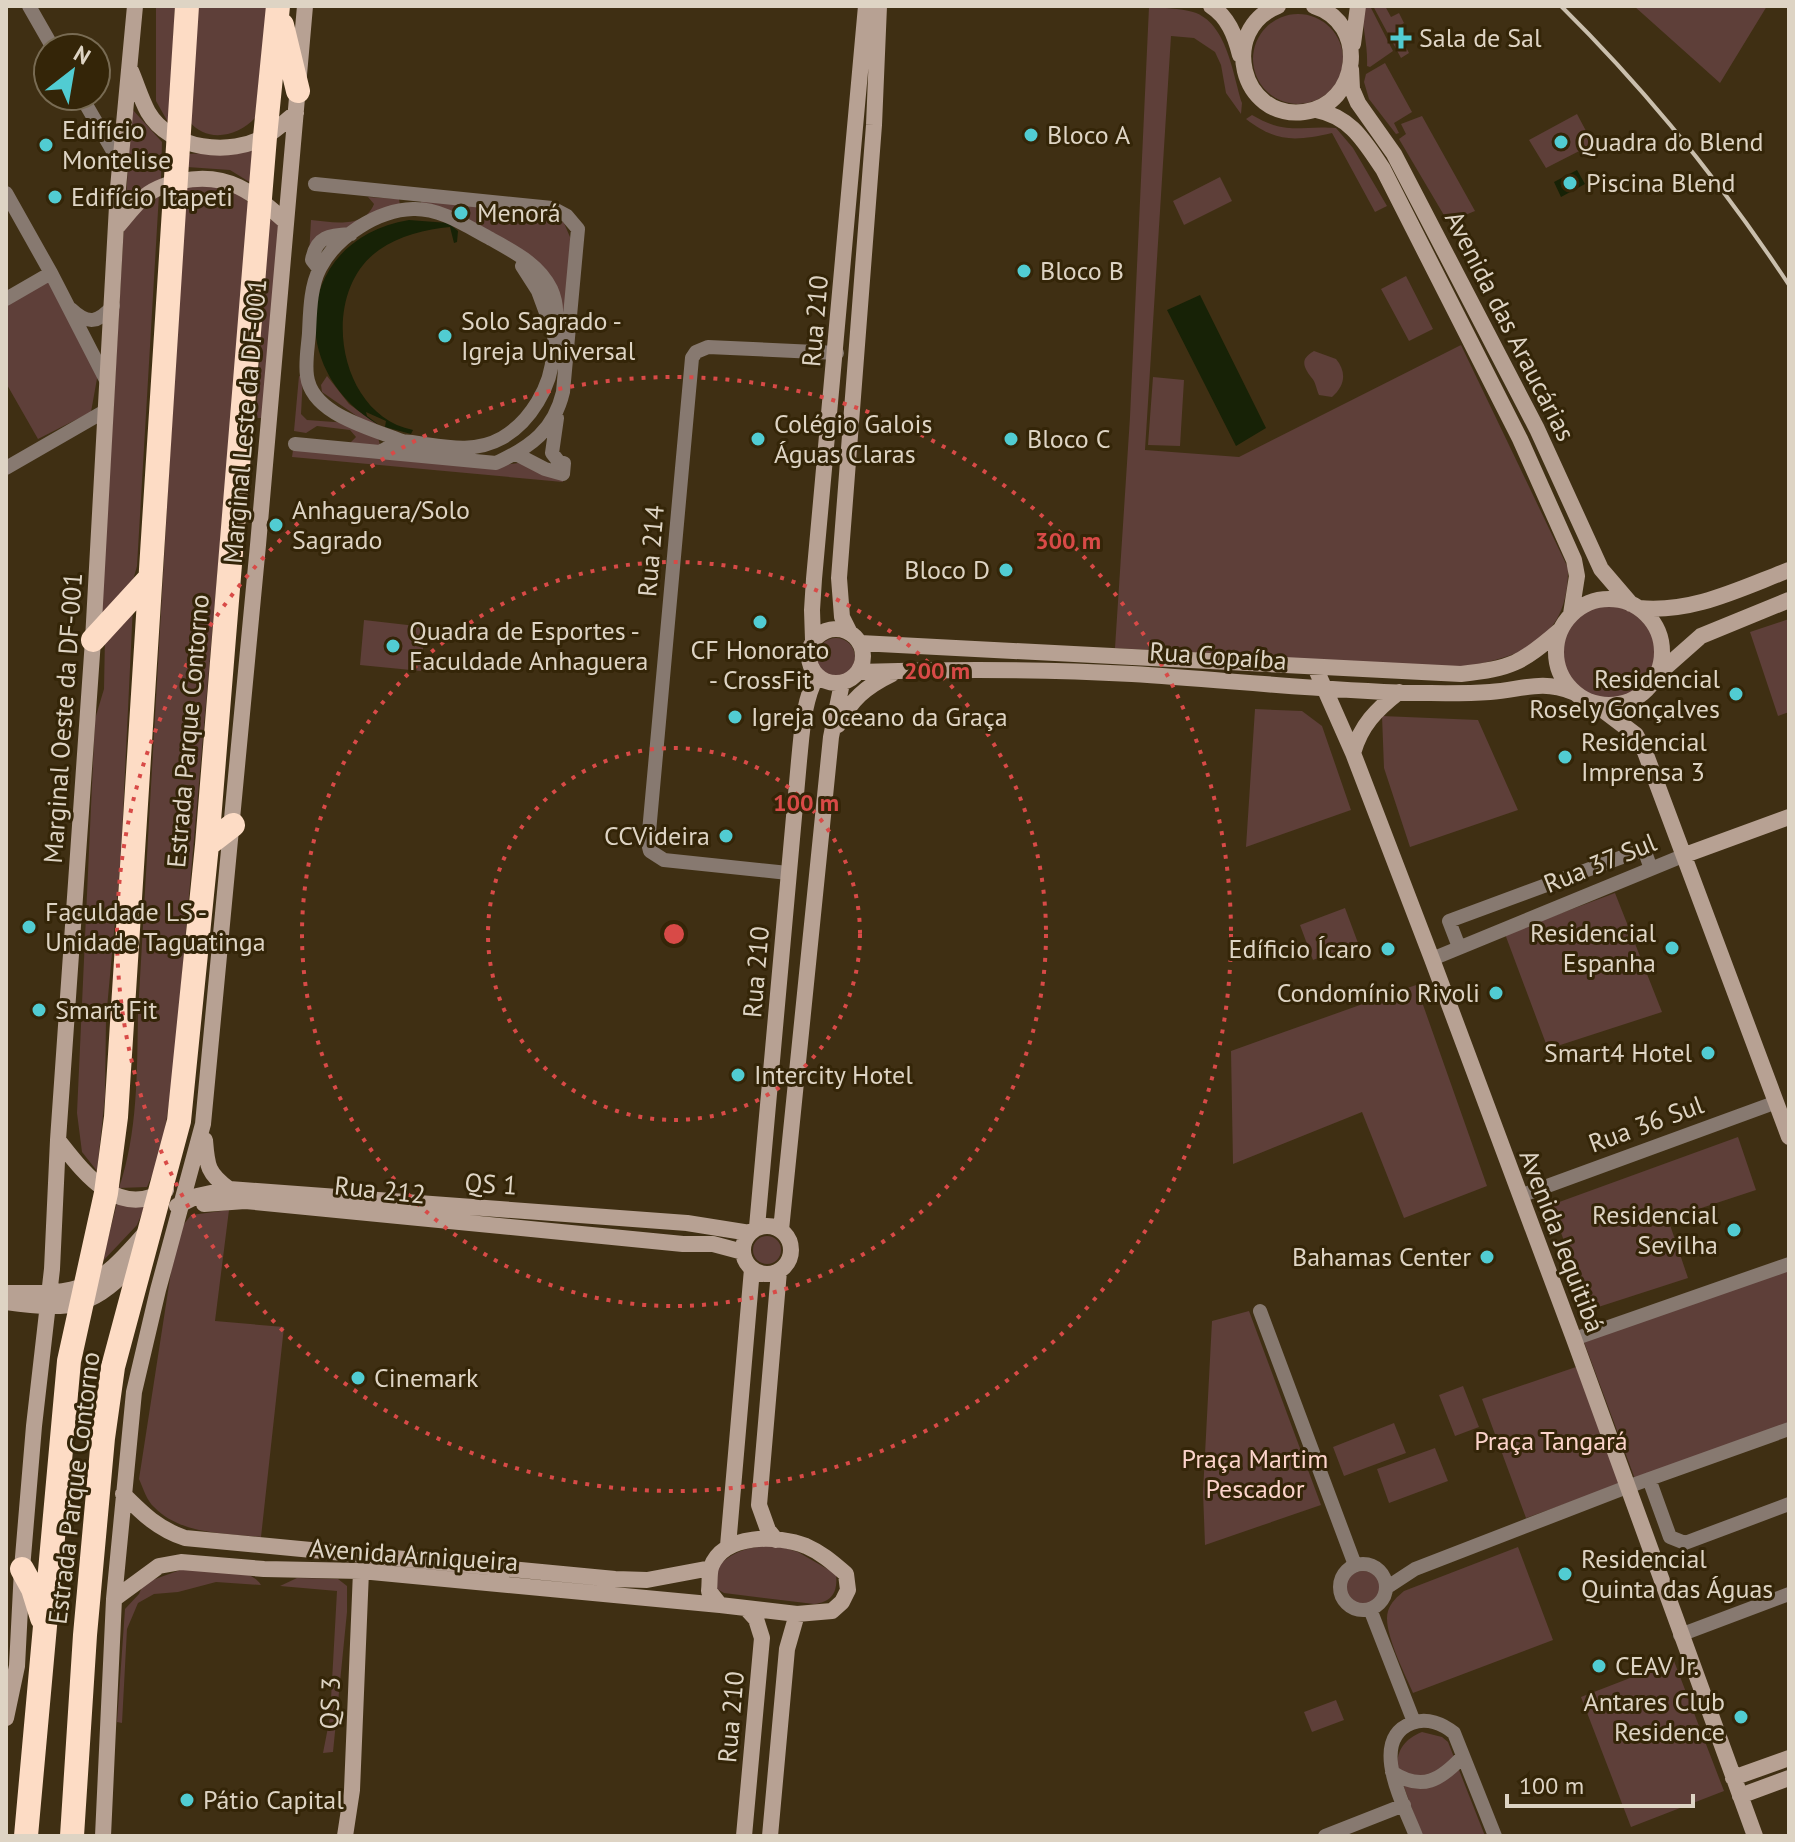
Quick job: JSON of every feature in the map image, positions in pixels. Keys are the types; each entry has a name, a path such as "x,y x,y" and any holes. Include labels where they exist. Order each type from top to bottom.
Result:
{"highway":[{"name":"Estrada Parque Contorno","path":"26,1836 69,1361 106,1193 119,1078 187,6"},
{"name":"Estrada Parque Contorno","path":"72,1836 85,1635 103,1438 113,1367 147,1239 173,1206 207,845 278,6"},
{"path":"278,6 297,102"},
{"path":"93,640 149,579"},
{"path":"207,845 233,825"},
{"path":"22,1569 33,1589 45,1627"}],"main road":[{"name":"Marginal Oeste da DF-001","path":"6,1718 17,1666 34,1426 49,1301 121,165 135,6"},
{"name":"Marginal Leste da DF-001","path":"103,1836 114,1599 134,1392 173,1206 190,1173 203,1124 233,825 305,6"},
{"name":"Rua 210","path":"813,640 813,594 866,6"},
{"name":"Rua 210","path":"855,638 842,617 839,578 874,125 879,6"},
{"path":"1211,6 1228,22 1236,37 1245,76 1252,90 1264,102 1289,112 1316,110 1339,93 1352,62 1358,6"},
{"path":"1242,59 1243,43 1250,28 1271,6"},
{"path":"1314,6 1338,20 1348,36 1352,62"},
{"name":"Avenida das Araucárias","path":"1352,62 1352,89 1358,103 1394,154 1537,429 1601,569 1635,606"},
{"path":"131,70 149,113 162,129 180,139 211,148 237,147 265,137 297,102"},
{"name":"Avenida das Araucárias","path":"1316,110 1337,116 1356,129 1383,169 1520,439 1574,560 1577,576 1571,614"},
{"path":"117,227 143,197 157,188 205,178 232,182 261,200 286,222"},
{"path":"1520,439 1537,429"},
{"path":"1789,570 1694,605 1664,611 1615,599 1584,605 1571,614 1560,630 1555,656 1558,669 1573,692 1595,704 1636,735 1645,752 1782,1100 1789,1137"},
{"path":"839,578 856,623 892,643"},
{"path":"1595,704 1614,706 1632,700 1648,689 1658,674 1701,636 1789,600"},
{"path":"1635,606 1652,621 1660,637 1662,656 1658,674"},
{"path":"840,629 855,638 863,657 858,672 842,683 833,683 817,675 809,658 813,640 820,633 840,629"},
{"name":"Rua Copaíba","path":"855,638 1077,654 1461,674 1517,664 1560,630"},
{"name":"Avenida Jequitibá","path":"1315,667 1353,753 1432,959 1755,1836"},
{"name":"Rua Copaíba","path":"858,672 956,669 1130,674 1399,692 1493,692 1557,685 1573,692"},
{"path":"831,737 854,698 865,688 898,671"},
{"name":"Rua 210","path":"754,1230 805,710 809,690 817,675"},
{"name":"Rua 210","path":"781,1230 831,737 842,683"},
{"path":"1353,753 1365,722 1376,709 1399,692"},
{"name":"Rua 37 Sul","path":"1685,855 1789,817"},
{"path":"203,1124 208,1166 215,1178 229,1189"},
{"path":"58,1140 86,1175 106,1193 173,1206 229,1189"},
{"path":"173,1206 190,1173"},
{"name":"QS 1","path":"229,1189 754,1230"},
{"name":"Rua 212","path":"173,1206 245,1201 683,1244 713,1244 743,1252"},
{"path":"720,1605 709,1591 711,1568 728,1546 752,1269 743,1252 745,1238 754,1230 773,1226 781,1230 790,1243 790,1259 779,1271 765,1274 752,1269"},
{"path":"82,1295 147,1239"},
{"path":"6,1302 49,1301 82,1295 113,1284 147,1239"},
{"path":"776,1540 768,1530 759,1505 779,1271"},
{"path":"6,1293 49,1301"},
{"name":"Avenida Arniqueira","path":"123,1494 150,1522 185,1538 615,1579 647,1580 711,1568"},
{"path":"728,1546 750,1540 776,1540"},
{"name":"Avenida Arniqueira","path":"114,1599 159,1566 181,1562 361,1571 797,1614 832,1611 842,1602 848,1590 846,1574 828,1558 803,1545 776,1540"},
{"path":"254,1568 255,1544"},
{"name":"QS 3","path":"345,1836 352,1790 361,1571"},
{"name":"Rua 210","path":"744,1836 762,1638 756,1619 746,1608"},
{"name":"Rua 210","path":"770,1836 787,1649 797,1614"},
{"path":"1733,1778 1789,1758"},
{"path":"1740,1796 1789,1778"}],"street":[{"path":"29,6 44,32"},
{"path":"90,112 121,165"},
{"path":"315,184 552,208 567,216 578,229 567,369 552,453 559,462 564,463 563,474 545,469 516,454"},
{"path":"6,193 107,382"},
{"path":"380,452 402,441 466,449 503,438 525,419 547,383 553,363 556,305 541,274 523,257 447,215 414,209 380,216 351,234 330,254 319,269 310,314 307,375 311,391 322,404 342,416 402,441"},
{"path":"6,299 51,273"},
{"path":"68,306 79,317 92,321 103,317 113,306"},
{"name":"Rua 214","path":"788,873 664,860 650,851 648,843 692,358 696,352 708,347 837,353"},
{"path":"6,468 105,411"},
{"path":"295,444 496,463 516,454 543,434 558,414"},
{"path":"1459,947 1449,921 1644,849 1651,869"},
{"name":"Rua 37 Sul","path":"1432,959 1685,855"},
{"name":"Rua 36 Sul","path":"1520,1196 1782,1100"},
{"path":"1574,1339 1789,1264"},
{"path":"1260,1311 1355,1565"},
{"path":"1386,1588 1415,1569 1627,1487 1789,1429"},
{"path":"1649,1479 1670,1537 1685,1543 1789,1504"},
{"path":"1377,1568 1382,1573 1386,1588 1382,1601 1370,1609 1354,1609 1342,1598 1339,1583 1347,1569 1362,1563 1377,1568 1415,1569"},
{"path":"1680,1635 1789,1594"},
{"path":"1370,1609 1414,1722"},
{"path":"1416,1836 1392,1772 1389,1754 1392,1743 1414,1722 1434,1722 1454,1733 1495,1836"},
{"path":"1392,1772 1402,1779 1429,1781 1443,1776 1463,1756"},
{"path":"1325,1836 1404,1805"}],"green space":[{"path":"156,6 175,6 169,124 156,101"},
{"path":"194,6 267,6 255,118 231,133 205,133 189,121"},
{"path":"1362,6 1370,6 1393,51 1370,67 1367,66"},
{"path":"1373,6 1385,6 1391,17 1399,13 1404,23 1396,28 1409,53 1401,58"},
{"path":"1634,6 1767,6 1720,83"},
{"path":"1149,7 1193,12 1214,26 1227,51 1242,103 1241,114 1226,93 1221,65 1215,52 1194,38 1171,36 1145,450 1239,457 1461,345 1568,568 1560,614 1536,642 1499,659 1455,668 1115,648 1130,417"},
{"path":"1298,14 1315,17 1330,27 1340,42 1343,59 1340,76 1330,91 1315,101 1298,104 1281,101 1266,91 1256,76 1253,59 1256,42 1266,27 1281,17"},
{"path":"1385,63 1412,112 1394,123 1399,133 1396,134 1369,99 1364,82 1366,74"},
{"path":"132,109 162,142 161,179 126,198"},
{"name":"Quadra do Blend","path":"1577,114 1593,144 1546,168 1529,140"},
{"path":"1252,115 1284,128 1336,128 1353,148 1387,206 1375,212 1332,133 1308,138 1277,136 1246,119"},
{"path":"1422,116 1475,211 1448,222 1399,139 1406,134 1401,124"},
{"path":"252,151 251,183 230,170 187,167 186,154"},
{"path":"1220,177 1232,201 1184,225 1173,201"},
{"path":"203,182 236,191 250,204 173,1077 161,1155 147,1187 119,1188 130,1145 135,1101 185,193 187,185"},
{"path":"159,194 137,566 132,584 101,618 124,225"},
{"path":"368,197 399,199 400,205 309,255 311,220 355,221 369,212 374,204"},
{"path":"421,200 544,211 564,223 573,244 567,332 545,273 421,203"},
{"path":"268,220 280,220 262,418 256,418"},
{"path":"1406,276 1433,329 1409,341 1381,289"},
{"path":"46,278 98,373 91,412 38,439 6,383 6,303"},
{"path":"1314,351 1336,359 1342,369 1342,384 1332,397 1319,395 1305,366 1306,357"},
{"path":"299,376 303,377 301,414 307,420 348,423 377,434 379,448 350,443 356,437 350,430 317,426 306,433 294,431"},
{"path":"327,376 349,404 378,425 364,421 322,392 321,385"},
{"path":"1153,377 1184,380 1180,446 1148,445"},
{"path":"293,450 489,467 518,463 564,475 563,482 292,457"},
{"path":"1609,604 1628,608 1644,618 1654,634 1658,653 1654,672 1644,688 1628,698 1609,702 1590,698 1574,688 1564,672 1560,653 1564,634 1574,618 1590,608"},
{"path":"133,605 121,856 106,1019 105,1097 97,1171 82,1152 77,1113 95,719 104,689 105,636"},
{"path":"1789,619 1789,712 1778,716 1750,632"},
{"name":"Quadra de Esportes - Faculdade Anhaguera","path":"364,620 425,627 421,671 360,665"},
{"path":"836,638 850,643 855,657 850,671 836,676 822,671 817,657 822,643"},
{"path":"1255,709 1302,711 1322,726 1351,810 1246,847"},
{"path":"1382,716 1478,720 1518,810 1410,847 1384,768"},
{"path":"1615,893 1662,1012 1548,1049 1505,934"},
{"path":"1345,908 1358,943 1313,960 1300,925"},
{"path":"1416,985 1487,1186 1404,1218 1362,1112 1233,1164 1231,1051"},
{"path":"1738,1137 1756,1190 1668,1219 1688,1278 1589,1310 1551,1205"},
{"path":"118,1199 147,1201 137,1225 102,1262"},
{"path":"229,1210 215,1321 284,1327 261,1537 204,1531 177,1523 152,1504 139,1479 177,1233 191,1215"},
{"path":"767,1236 777,1240 781,1250 777,1260 767,1264 757,1260 753,1250 757,1240"},
{"path":"1789,1268 1789,1423 1635,1479 1584,1342"},
{"name":"Praça Martim Pescador","path":"1249,1311 1321,1505 1205,1545 1203,1492 1212,1321"},
{"name":"Praça Tangará","path":"1576,1367 1620,1484 1526,1518 1482,1399"},
{"path":"1463,1386 1479,1427 1455,1436 1439,1395"},
{"path":"1394,1423 1406,1453 1344,1476 1333,1447"},
{"path":"1435,1448 1448,1481 1389,1503 1377,1469"},
{"path":"775,1545 798,1552 836,1574 835,1591 829,1598 814,1604 724,1593 717,1589 716,1569 729,1558 750,1548"},
{"path":"1518,1547 1553,1640 1413,1693 1388,1629 1388,1611 1393,1602 1404,1591"},
{"path":"183,1569 246,1574 261,1585 216,1582 178,1592 154,1594 138,1603 127,1629 122,1723 117,1722 125,1609 139,1594 144,1583"},
{"path":"1363,1571 1376,1576 1381,1589 1376,1602 1363,1607 1350,1602 1345,1589 1350,1576"},
{"path":"297,1578 338,1579 347,1586 333,1752 323,1753 330,1717 337,1591 280,1586"},
{"path":"1674,1661 1724,1791 1631,1827 1581,1697"},
{"path":"1336,1700 1344,1720 1312,1732 1304,1712"},
{"path":"1422,1732 1442,1737 1448,1742 1485,1836 1422,1836 1397,1768 1403,1746"}],"shaded area":[{"name":"Piscina Blend","path":"1577,170 1585,184 1561,197 1554,182"},
{"path":"409,220 448,223 458,231 457,242 454,243 450,227 422,231 395,241 379,250 360,269 348,294 343,321 345,350 353,378 367,401 387,420 413,430 411,434 385,427 386,421 366,412 367,416 348,401 328,373 317,341 316,309 324,279 343,252 371,232"},
{"path":"1200,295 1266,428 1236,446 1167,310"}],"railway":[{"path":"1561,6 1623,71 1682,140 1789,285"}],"place":[{"name":"Sala de Sal","path":"1401,38"},
{"name":"Bloco A","path":"1031,135"},
{"name":"Quadra do Blend","path":"1561,142"},
{"name":"Edifício Montelise","path":"46,145"},
{"name":"Piscina Blend","path":"1570,183"},
{"name":"Edifício Itapeti","path":"55,197"},
{"name":"Menorá","path":"461,213"},
{"name":"Bloco B","path":"1024,271"},
{"name":"Solo Sagrado - Igreja Universal","path":"445,336"},
{"name":"Colégio Galois Águas Claras","path":"758,439"},
{"name":"Bloco C","path":"1011,439"},
{"name":"Anhaguera/Solo Sagrado","path":"276,525"},
{"name":"Bloco D","path":"1006,570"},
{"name":"CF Honorato - CrossFit","path":"760,622"},
{"name":"Quadra de Esportes - Faculdade Anhaguera","path":"393,646"},
{"name":"Residencial Rosely Gonçalves","path":"1736,694"},
{"name":"Igreja Oceano da Graça","path":"735,717"},
{"name":"Residencial Imprensa 3","path":"1565,757"},
{"name":"CCVideira","path":"726,836"},
{"name":"Faculdade LS - Unidade Taguatinga","path":"29,927"},
{"name":"Residencial Espanha","path":"1672,948"},
{"name":"Edíficio Ícaro","path":"1388,949"},
{"name":"Condomínio Rivoli","path":"1496,993"},
{"name":"Smart Fit","path":"39,1010"},
{"name":"Smart4 Hotel","path":"1708,1053"},
{"name":"Intercity Hotel","path":"738,1075"},
{"name":"Residencial Sevilha","path":"1734,1230"},
{"name":"Bahamas Center","path":"1487,1257"},
{"name":"Cinemark","path":"358,1378"},
{"name":"Residencial Quinta das Águas","path":"1565,1574"},
{"name":"CEAV Jr.","path":"1599,1666"},
{"name":"Antares Club Residence","path":"1741,1717"},
{"name":"Pátio Capital","path":"187,1800"}]}
